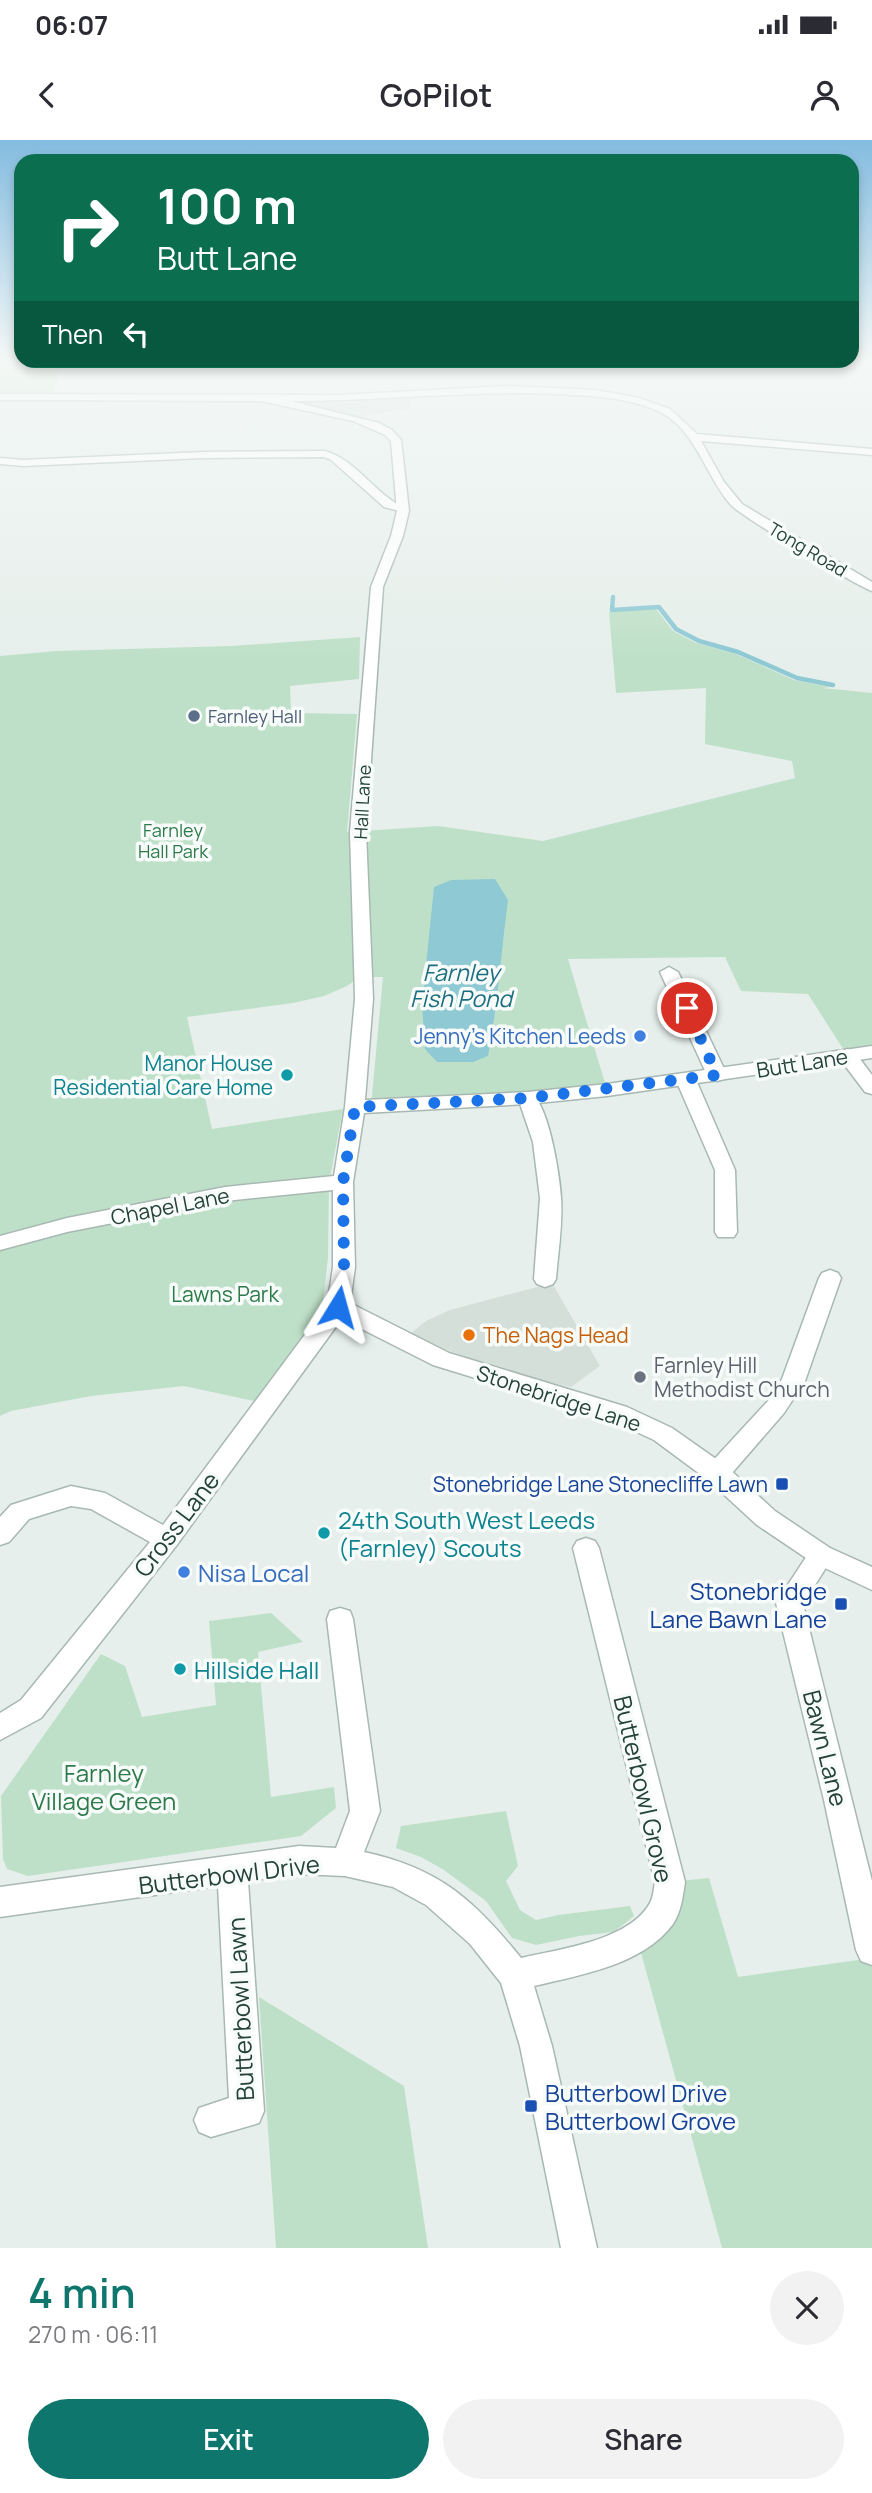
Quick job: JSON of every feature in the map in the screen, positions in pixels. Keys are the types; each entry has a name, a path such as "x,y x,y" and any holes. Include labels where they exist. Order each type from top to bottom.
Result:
{"street":[{"path":"0,461 23,463 105,459"},
{"path":"337,459 388,505 403,512"},
{"name":"Hall Lane","path":"338,1307 344,1267 343,1182 355,1107 364,999 358,832 377,587 397,536 403,512 398,459"},
{"name":"Tong Road","path":"707,459 719,483 738,506 872,587"},
{"path":"669,972 717,1075"},
{"name":"Butt Lane","path":"355,1107 528,1098 687,1080 872,1052"},
{"path":"847,1055 872,1087"},
{"path":"687,1080 724,1170 726,1232"},
{"path":"528,1098 543,1142 551,1198 545,1279"},
{"name":"Chapel Lane","path":"0,1243 66,1225 225,1195 343,1182"},
{"path":"717,1473 776,1407 793,1381 830,1278"},
{"name":"Stonebridge Lane","path":"338,1307 441,1359 618,1413 663,1434 717,1473 766,1518 821,1555 872,1579"},
{"name":"Cross Lane","path":"0,1728 31,1709 167,1539 338,1307"},
{"path":"0,1535 20,1512 71,1496 96,1500 167,1539"},
{"name":"Butterbowl Grove","path":"515,1975 597,1953 636,1938 663,1912 670,1882 586,1548"},
{"name":"Bawn Lane","path":"821,1555 789,1603 839,1800 872,1950"},
{"path":"340,1619 365,1811 345,1862"},
{"name":"Butterbowl Drive","path":"0,1902 299,1860 345,1862 399,1874 438,1895 481,1933 515,1975 536,2046 579,2248"},
{"name":"Butterbowl Lawn","path":"211,2120 247,2111 232,1871"}],"shaded area":[{"path":"552,1283 600,1366 571,1387 522,1376 447,1350 411,1333 426,1321 450,1310"}],"green space":[{"path":"656,609 673,631 696,643 736,654 794,680 831,687 823,688 872,693 872,1052 847,1055 808,994 741,991 725,957 568,959 607,1090 371,1106 383,977 360,977 324,996 293,1003 187,1017 212,1129 343,1109 329,1183 328,1257 323,1302 338,1307 267,1404 184,1386 91,1396 11,1411 0,1416 0,656 57,651 231,646 360,637 359,679 290,686 291,713 357,714 347,832 438,826 543,841 795,778 792,761 705,744 706,688 616,693 609,612"},
{"name":"Farnley Village Green","path":"271,1613 303,1642 258,1652 271,1797 334,1787 336,1808 301,1836 28,1876 7,1869 3,1859 1,1796 101,1654 125,1666 142,1717 216,1705 209,1621"},
{"path":"506,1811 518,1866 506,1881 520,1910 536,1920 630,1906 634,1916 614,1932 536,1945 512,1938 486,1901 444,1870 421,1857 396,1848 401,1826"},
{"path":"709,1878 738,1977 872,1958 872,2248 722,2248 637,1938 670,1882"},
{"path":"259,1997 404,2086 428,2248 276,2248"}],"water":[{"name":"Farnley Fish Pond","path":"495,879 508,900 488,1056 473,1062 437,1062 425,1049 422,1005 434,887 451,880"}],"waterway":[{"path":"613,597 612,610 659,607 676,629 699,641 738,652 797,678 833,685"}],"place":[{"name":"Farnley Hall","path":"194,716"},
{"name":"Jenny's Kitchen Leeds","path":"640,1036"},
{"name":"Manor House Residential Care Home","path":"287,1075"},
{"name":"The Nags Head","path":"469,1335"},
{"name":"Farnley Hill Methodist Church","path":"640,1377"},
{"name":"Stonebridge Lane Stonecliffe Lawn","path":"782,1484"},
{"name":"24th South West Leeds (Farnley) Scouts","path":"324,1533"},
{"name":"Nisa Local","path":"184,1572"},
{"name":"Stonebridge Lane Bawn Lane","path":"841,1604"},
{"name":"Hillside Hall","path":"180,1669"},
{"name":"Butterbowl Drive Butterbowl Grove","path":"531,2106"}],"route":[{"path":"338,1307 344,1267 343,1182 355,1107 528,1098 717,1075 687,1008"}],"park label":[{"name":"Farnley Hall Park","path":"173,840"},
{"name":"Lawns Park","path":"225,1294"}]}
